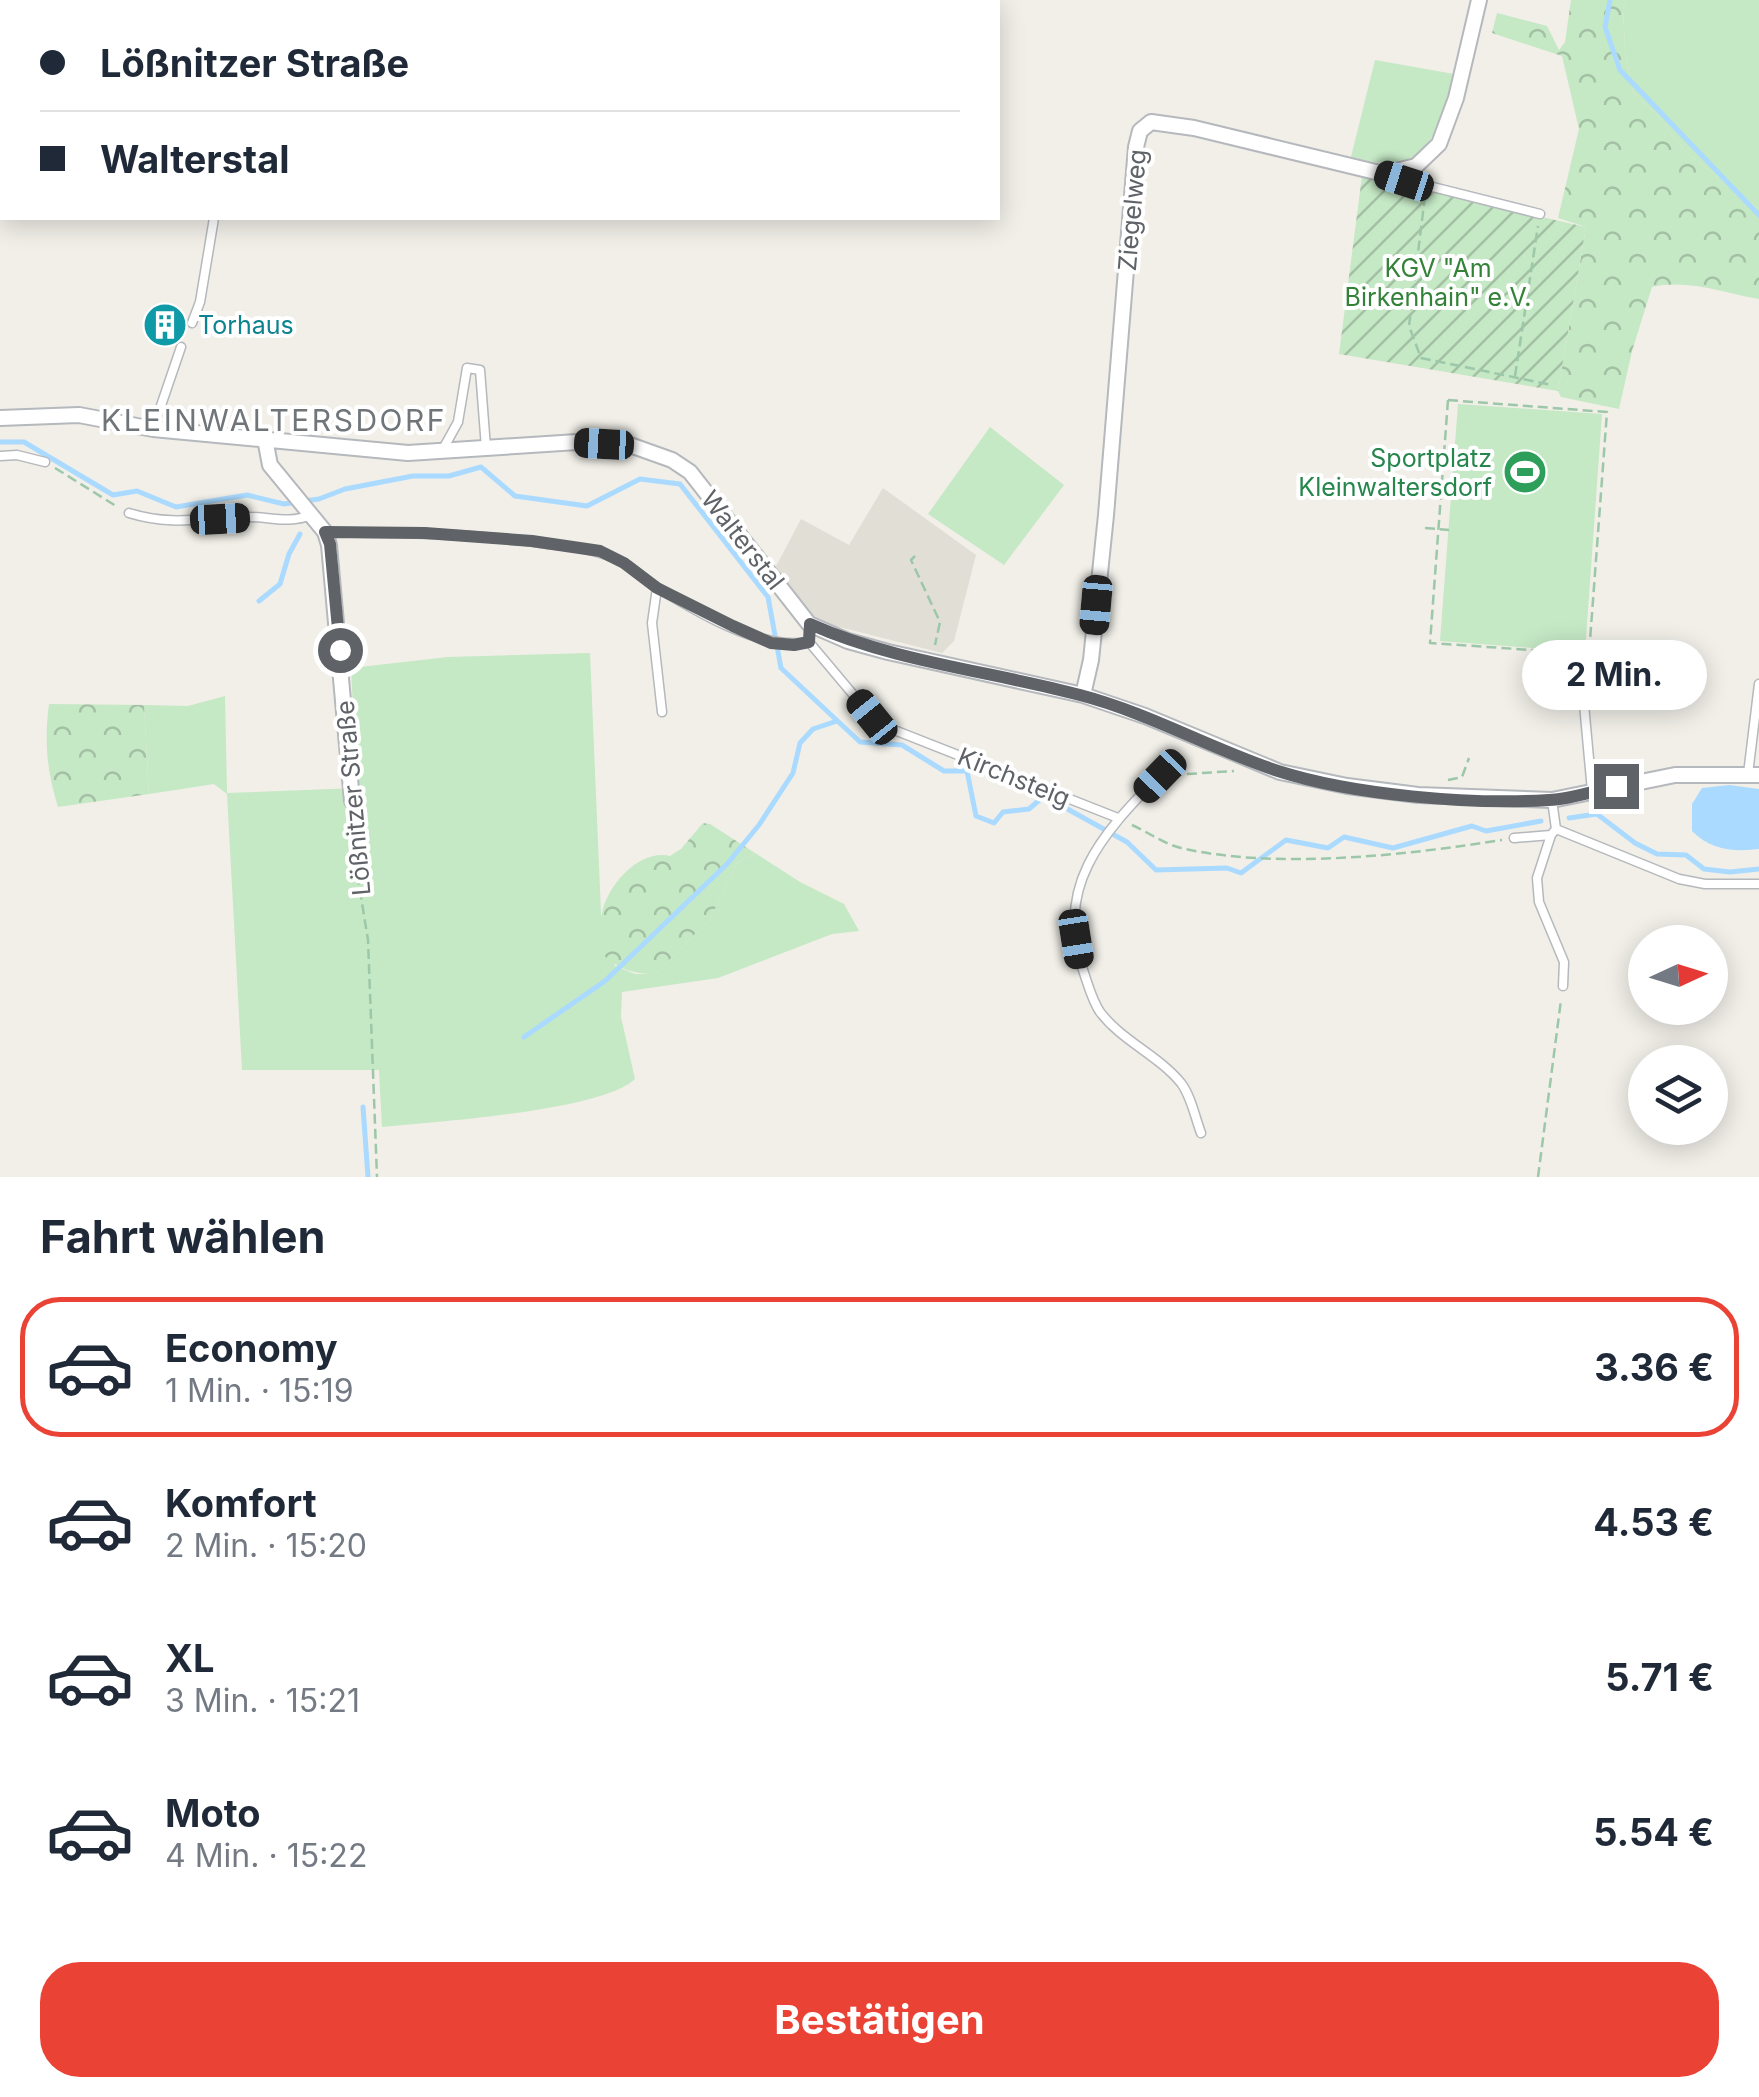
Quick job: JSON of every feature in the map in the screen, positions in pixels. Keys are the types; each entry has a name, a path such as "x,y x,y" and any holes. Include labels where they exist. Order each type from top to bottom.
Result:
{"street":[{"path":"1384,174 1416,166 1439,144 1456,98 1479,0"},
{"name":"Ziegelweg","path":"1082,695 1091,660 1106,515 1140,131 1151,122 1194,128 1384,174"},
{"name":"Walterstal","path":"0,418 79,414 153,429 408,453 578,442 630,445 672,460 690,472 810,624 848,641 1082,695 1280,772 1418,795 1552,800 1675,775 1753,774"},
{"name":"Lößnitzer Straße","path":"265,439 270,465 292,488 330,544 352,801"}],"lane":[{"path":"1384,174 1426,188 1540,214"},
{"path":"192,322 200,302 214,220"},
{"path":"153,429 181,346"},
{"path":"441,453 458,422 466,368 480,370 486,448"},
{"path":"0,456 45,462"},
{"path":"129,513 158,522 251,517 290,522 309,511"},
{"path":"325,532 425,533 600,551 624,563 657,588 771,643 809,642 810,624"},
{"path":"657,588 652,624 662,712"},
{"name":"Kirchsteig","path":"809,642 884,726 1116,820"},
{"path":"1580,661 1592,791"},
{"path":"1753,774 1759,684"},
{"path":"1160,776 1116,820 1084,868 1072,918 1079,959 1097,1009 1124,1037 1181,1083 1201,1132"},
{"path":"1552,800 1553,832 1536,878 1539,902 1564,962 1563,986"},
{"path":"1514,838 1553,832 1679,879 1705,884 1759,884"}],"path":[{"path":"1426,188 1410,326 1421,358 1552,385"},
{"path":"1514,378 1540,214"},
{"path":"1448,400 1607,412 1589,654 1430,643 1438,530 1448,400"},
{"path":"45,462 129,513"},
{"path":"1424,528 1448,530"},
{"path":"915,556 911,560 940,622 932,662"},
{"path":"1536,650 1540,655 1580,661"},
{"path":"1418,795 1422,786 1462,777 1470,758"},
{"path":"1160,776 1241,771 1259,764"},
{"name":"Lößnitzer Straße","path":"352,801 356,866 368,940 377,1177"},
{"path":"1116,820 1178,847 1267,859 1425,852 1514,838"},
{"path":"1538,1177 1563,986"}],"shaded area":[{"path":"883,488 976,555 954,641 942,653 812,620 773,572 801,519 849,545"}],"green space":[{"path":"1571,0 1626,0 1625,49 1633,93 1658,116 1686,152 1759,209 1759,299 1693,286 1652,287 1619,409 1561,397 1558,391 1586,227 1558,218 1579,129 1562,56 1492,33 1497,13 1547,26 1559,50 1565,42"},
{"path":"1626,0 1759,0 1759,209 1686,152 1658,116 1633,93 1625,49"},
{"path":"1375,60 1454,74 1434,133 1414,156 1398,162 1351,157"},
{"name":"KGV \"Am Birkenhain\" e.V.","path":"1362,176 1586,227 1558,391 1339,354"},
{"name":"Sportplatz Kleinwaltersdorf","path":"1458,404 1602,414 1585,652 1440,641"},
{"path":"990,427 1064,485 1004,565 928,514"},
{"path":"590,653 601,913 615,966 635,974 655,974 710,919 737,863 755,853 844,904 859,931 832,934 718,978 622,992 621,1017 635,1079 617,1090 554,1107 382,1127 379,1070 242,1070 227,794 214,784 149,794 144,705 188,706 225,696 227,793 357,788 351,668 448,657"},
{"path":"49,704 144,705 149,794 58,807 48,756"},
{"path":"703,823 755,853 737,863 710,919 655,974 619,967 601,953 601,918 611,891 637,863 659,855 670,856 681,849"}],"water":[{"path":"1729,785 1759,789 1759,849 1723,848 1692,831 1692,804 1702,788"}],"waterway":[{"path":"1610,0 1605,27 1620,70 1759,215"},
{"path":"0,442 24,442 113,495 137,491 176,507 247,495 284,504 413,476 449,476 481,467 515,496 587,506 640,479 680,484 768,597 781,668 860,742 902,745 944,771 967,771 976,816 994,823 1003,812 1029,809 1044,796 1127,842 1156,870 1227,868 1241,873 1286,840 1328,848 1344,837 1393,848 1472,826 1486,831 1541,821"},
{"path":"259,601 280,584 300,534"},
{"path":"524,1037 605,981 727,864 759,825 793,773 800,743 813,729 837,721"},
{"path":"1569,818 1597,814 1635,843 1657,854 1686,855 1704,869 1759,869"},
{"path":"363,1107 368,1177"}],"place":[{"name":"Torhaus","path":"165,325"},
{"name":"Sportplatz Kleinwaltersdorf","path":"1525,472"}],"district":[{"name":"KLEINWALTERSDORF","path":"274,421"}],"route":[{"path":"340,650 330,544 325,532 425,533 532,541 600,551 624,563 657,588 771,643 809,642 810,624 848,641 888,652 1082,695 1280,772 1347,786 1473,799 1552,800 1616,786"}]}
